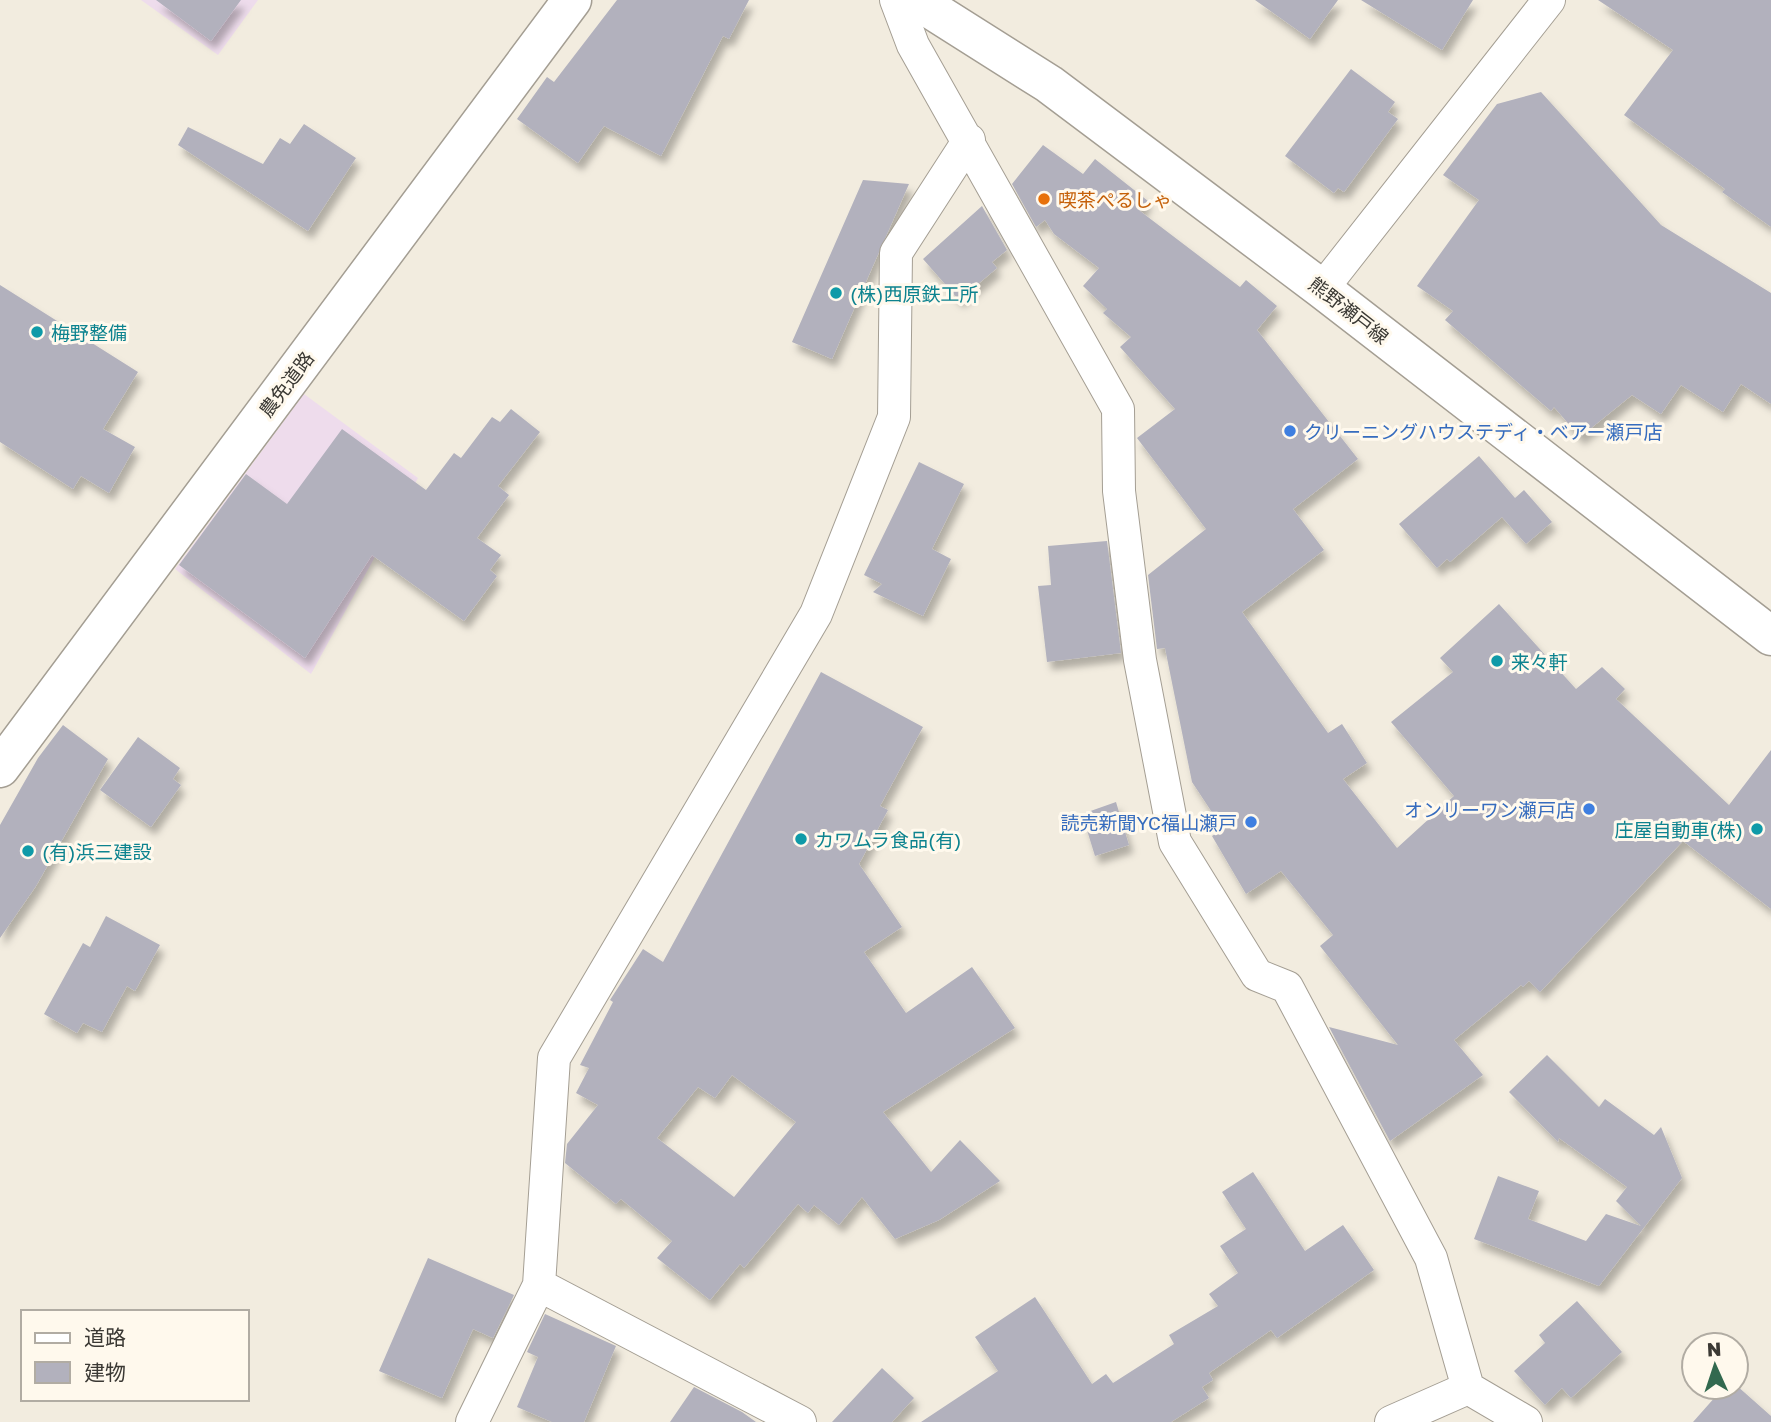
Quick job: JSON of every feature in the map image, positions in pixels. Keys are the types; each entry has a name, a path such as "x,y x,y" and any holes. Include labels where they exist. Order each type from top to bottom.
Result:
{"main road":[{"name":"農免道路","path":"0,768 572,0"},
{"name":"熊野瀬戸線","path":"916,0 1049,85 1322,289 1771,636"}],"street":[{"path":"896,0 913,45 969,140 1118,409 1118,491 1140,660 1175,842 1257,975 1287,987 1431,1258 1468,1388 1526,1422"},
{"path":"1322,289 1549,0"},
{"path":"472,1422 539,1285 554,1058 816,614 894,417 896,253 969,140"},
{"path":"539,1285 800,1422"},
{"path":"1391,1422 1468,1388"}],"shaded area":[{"path":"141,0 258,0 218,55"},
{"path":"304,394 418,478 311,674 175,569"}],"building":[{"path":"156,0 241,0 211,41"},
{"path":"617,0 749,0 729,39 723,36 661,156 604,126 578,163 517,119 547,77 554,82"},
{"path":"1255,0 1338,0 1310,39"},
{"path":"1361,0 1473,0 1442,50"},
{"path":"1598,0 1771,0 1771,227 1722,192 1725,189 1624,115 1673,50"},
{"path":"1351,69 1395,102 1388,112 1398,119 1344,192 1338,188 1334,193 1285,156"},
{"path":"1541,92 1661,225 1771,293 1771,404 1741,384 1723,412 1681,385 1661,414 1632,395 1580,437 1554,407 1551,411 1445,320 1453,311 1417,286 1479,200 1443,175 1497,104"},
{"path":"304,124 356,158 308,231 178,145 188,127 263,164 280,138 290,144"},
{"path":"1043,145 1083,174 1095,159 1148,201 1140,211 1240,287 1246,280 1277,306 1257,330 1358,459 1293,509 1324,550 1242,612 1328,733 1342,724 1367,763 1343,779 1397,848 1454,796 1391,722 1453,672 1440,658 1499,604 1576,689 1602,667 1625,689 1616,699 1729,805 1771,750 1771,909 1683,841 1540,992 1529,981 1523,987 1521,985 1454,1040 1483,1075 1390,1141 1329,1027 1398,1045 1320,946 1333,935 1281,871 1246,894 1212,836 1223,829 1192,782 1165,648 1157,649 1148,575 1206,529 1137,438 1175,409 1120,347 1131,337 1103,313 1107,309 1083,286 1099,268 1054,234 1045,220 1036,227 1012,184"},
{"name":"(株)西原鉄工所","path":"863,180 909,184 832,359 792,342"},
{"path":"982,206 1007,250 992,262 997,268 959,300 923,259"},
{"path":"0,285 138,372 103,429 135,447 109,493 81,476 73,489 0,442"},
{"path":"511,409 540,432 498,486 509,495 477,538 501,555 490,570 497,576 464,621 372,555 305,658 179,565 246,474 287,504 342,429 426,490 454,453 461,458 492,417 500,422"},
{"path":"1479,456 1515,498 1524,490 1552,522 1526,544 1502,517 1450,562 1447,559 1437,568 1399,524"},
{"path":"919,462 964,484 932,549 951,559 923,616 873,592 882,584 864,575"},
{"path":"1107,541 1121,653 1047,662 1038,586 1051,585 1048,546"},
{"path":"821,672 923,727 880,806 888,810 859,864 902,927 864,952 906,1013 972,967 1015,1028 883,1112 931,1172 960,1140 1000,1181 939,1220 895,1239 862,1197 839,1225 814,1205 808,1213 798,1204 744,1268 740,1264 710,1300 657,1258 672,1241 621,1199 616,1204 565,1163 567,1144 598,1105 576,1093 589,1068 580,1065 613,1002 610,1000 643,949 663,962","holes":["732,1075 796,1122 734,1197 657,1138 698,1087 715,1098"]},
{"name":"(有)浜三建設","path":"63,725 108,759 36,886 0,938 0,825 38,758"},
{"path":"138,737 180,768 173,779 181,785 151,827 100,790"},
{"path":"1116,802 1129,845 1095,856 1082,814"},
{"path":"106,916 160,945 135,991 127,986 102,1032 83,1023 77,1033 44,1014 83,943 90,947"},
{"path":"1547,1055 1599,1107 1605,1099 1654,1135 1661,1127 1682,1178 1599,1286 1474,1239 1498,1176 1539,1191 1528,1219 1586,1241 1606,1214 1641,1226 1616,1201 1627,1187 1559,1138 1558,1142 1509,1092"},
{"path":"1253,1172 1305,1251 1343,1225 1374,1270 1277,1338 1271,1330 1209,1373 1213,1380 1202,1387 1209,1398 1171,1422 921,1422 998,1371 975,1337 1035,1297 1092,1384 1106,1374 1113,1383 1174,1344 1169,1335 1218,1306 1209,1294 1238,1273 1220,1246 1246,1229 1222,1192"},
{"path":"428,1258 514,1295 493,1338 473,1329 442,1398 379,1371"},
{"path":"1577,1301 1622,1352 1571,1398 1562,1388 1545,1405 1514,1371 1545,1343 1539,1335"},
{"path":"545,1314 616,1346 584,1422 552,1422 517,1407 538,1357 527,1352"},
{"path":"882,1368 914,1398 892,1422 832,1422"},
{"path":"694,1387 742,1412 756,1422 670,1422"},
{"path":"1750,1397 1771,1416 1771,1422 1693,1422 1712,1401 1750,1401"}],"place":[{"name":"喫茶ぺるしゃ","path":"1044,199"},
{"name":"(株)西原鉄工所","path":"836,293"},
{"name":"梅野整備","path":"37,332"},
{"name":"クリーニングハウステディ・ベアー瀬戸店","path":"1290,431"},
{"name":"来々軒","path":"1497,661"},
{"name":"オンリーワン瀬戸店","path":"1589,809"},
{"name":"読売新聞YC福山瀬戸","path":"1251,822"},
{"name":"庄屋自動車(株)","path":"1757,829"},
{"name":"カワムラ食品(有)","path":"801,839"},
{"name":"(有)浜三建設","path":"28,851"}]}
